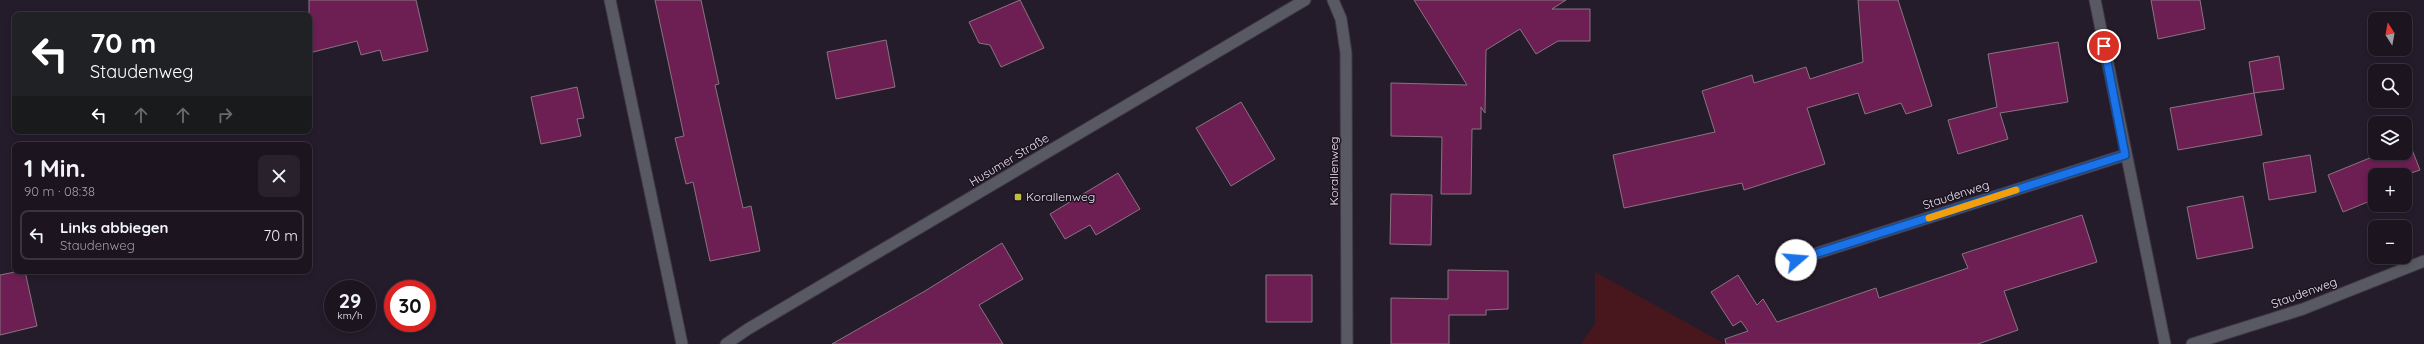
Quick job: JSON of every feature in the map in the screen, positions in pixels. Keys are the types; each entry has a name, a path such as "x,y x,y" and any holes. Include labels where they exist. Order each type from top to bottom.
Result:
{"street":[{"path":"610,0 682,344"},
{"name":"Husumer Straße","path":"726,344 748,329 1305,0"},
{"name":"Korallenweg","path":"1333,0 1341,19 1346,53 1347,344"},
{"path":"2095,0 2125,155 2165,344"},
{"name":"Staudenweg","path":"1796,260 2125,155"},
{"name":"Staudenweg","path":"2192,344 2303,309 2424,261"}],"shaded area":[{"path":"1595,272 1725,344 1581,344 1595,324"}],"building":[{"path":"309,0 416,0 428,51 383,61 380,50 361,55 357,41 312,52 312,12 309,12"},
{"path":"655,0 701,0 719,84 715,85 743,208 751,206 760,251 710,261 693,182 686,184 675,138 684,136"},
{"path":"1020,0 1044,48 1001,67 990,45 979,43 969,22"},
{"path":"1414,0 1566,0 1552,9 1590,9 1590,41 1558,41 1536,54 1520,29 1486,50 1485,113 1481,107 1481,129 1472,129 1471,194 1441,194 1442,137 1391,136 1391,83 1467,85"},
{"path":"1858,0 1898,0 1932,106 1906,114 1901,103 1865,114 1858,93 1807,108 1825,164 1744,190 1742,183 1624,208 1613,155 1715,132 1702,91 1752,75 1754,83 1806,67 1810,79 1863,62"},
{"path":"2151,0 2200,0 2205,29 2158,39"},
{"path":"886,40 895,87 836,99 827,52"},
{"path":"2058,42 2068,102 2000,113 2008,139 1958,154 1948,120 1997,107 1988,54"},
{"path":"2279,56 2284,89 2254,93 2249,62"},
{"path":"577,87 584,118 577,119 581,136 541,144 531,97"},
{"path":"2254,93 2262,135 2178,150 2170,108"},
{"path":"1241,102 1275,159 1231,186 1196,128"},
{"path":"2412,150 2420,170 2412,173 2412,168 2368,168 2368,202 2343,212 2328,175 2368,159 2368,160 2412,160"},
{"path":"2310,155 2316,192 2269,200 2263,163"},
{"path":"1118,173 1140,209 1096,235 1090,225 1065,239 1050,214"},
{"path":"1391,194 1432,195 1431,245 1390,244"},
{"path":"2243,196 2253,248 2197,259 2187,207"},
{"path":"2082,215 2097,262 2004,291 2018,330 1978,344 1726,344 1725,339 1748,331 1741,321 1733,326 1711,292 1738,275 1757,305 1763,299 1777,322 1876,288 1879,298 1968,268 1962,254"},
{"path":"1002,243 1023,279 979,305 1003,344 832,344 925,291"},
{"path":"1448,270 1508,271 1508,309 1486,310 1486,315 1449,315 1449,344 1391,344 1391,298 1448,299"},
{"path":"12,273 12,274 26,274 37,326 0,335 0,275"},
{"path":"1266,275 1312,275 1312,322 1266,322"}],"slow traffic":[{"path":"1929,218 2016,190"}],"place":[{"name":"Korallenweg","path":"1018,197"}],"route":[{"path":"1796,260 2125,155 2104,46"}]}
